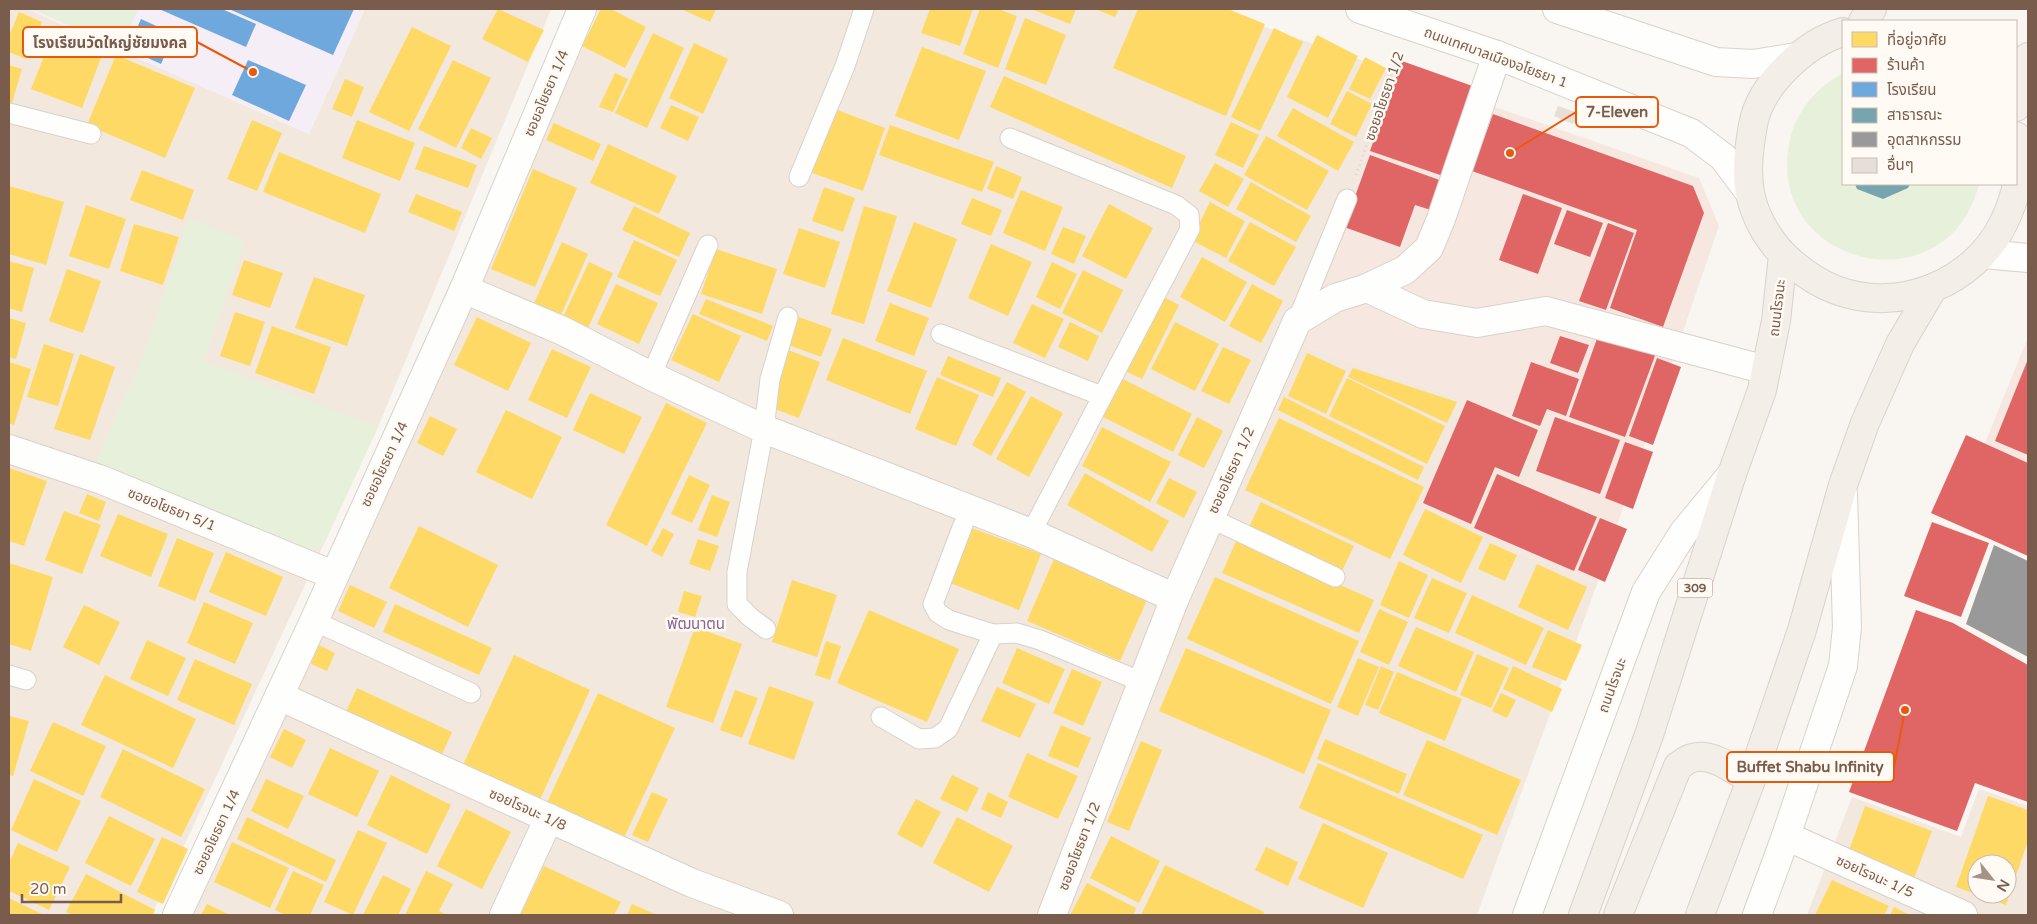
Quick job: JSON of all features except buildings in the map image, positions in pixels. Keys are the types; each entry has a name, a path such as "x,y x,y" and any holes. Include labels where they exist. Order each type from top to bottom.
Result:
{"main road":[{"path":"1864,20 1872,9"},
{"path":"1842,32 1815,44 1796,57 1771,85 1754,118 1747,155 1750,192 1768,236 1783,255 1808,276 1837,291 1869,298 1902,297 1933,288 1961,274 1984,254 1999,233 2011,209 2018,184 2021,153"},
{"path":"2017,103 2028,57"},
{"name":"ถนนโรจนะ","path":"1582,915 1649,735 1732,474 1762,390 1776,321 1783,255"},
{"path":"1700,915 1751,780 1802,630 1843,485 1865,423 1900,344 1933,288"},
{"path":"1618,915 1678,766 1691,758 1707,757 1751,780"}],"street":[{"name":"ซอยอโยธยา 1/4","path":"177,915 314,621 333,575 464,289 582,9"},
{"name":"ถนนเทศบาลเมืองอโยธยา 1","path":"1360,9 1497,55 1691,133 1723,156 1750,192"},
{"path":"1557,9 1716,62 1753,64 1796,57"},
{"path":"1297,321 1336,298 1367,288 1405,270 1429,248 1441,219 1497,55"},
{"path":"1984,254 2028,258"},
{"path":"1367,288 1423,314 1478,322 1546,311 1766,370"},
{"path":"464,289 564,331 651,376 764,429 1031,533 1175,598"},
{"name":"ซอยอโยธยา 1/2","path":"1052,915 1175,598 1297,321"},
{"name":"ซอยอโยธยา 5/1","path":"9,448 102,480 333,575"},
{"name":"ถนนโรจนะ","path":"1527,915 1646,592 1684,532 1732,474"},
{"path":"1757,915 1786,836 1843,666 1847,627 1843,485"},
{"name":"ซอยโรจนะ 1/8","path":"279,696 692,883 779,915"},
{"path":"504,915 549,818"},
{"name":"ซอยโรจนะ 1/5","path":"1786,836 1963,915"}],"lane":[{"path":"799,177 845,66 864,9"},
{"path":"9,113 90,134"},
{"path":"1010,138 1176,205 1189,215 1190,229 1031,533"},
{"name":"ซอยอโยธยา 1/2","path":"1297,321 1348,199"},
{"path":"651,376 708,244"},
{"path":"766,629 750,617 738,604 737,572 764,429 770,379 788,317"},
{"path":"941,334 1102,396"},
{"path":"1210,518 1335,578"},
{"path":"963,525 934,604 938,614 948,620 993,634 1017,633 1040,640 1142,682"},
{"path":"314,621 472,693"},
{"path":"881,717 919,739 935,738 948,728 993,634"}],"path":[{"name":"ซอยอโยธยา 1/2","path":"1348,199 1408,25"}],"shaded area":[{"path":"9,9 27,9 309,134 365,9 551,9 378,427 152,915 9,915"},
{"path":"27,9 365,9 309,134"},
{"path":"599,9 1213,9 1395,72 1299,344 1547,428 1504,546 1597,584 1477,915 193,915 466,314"},
{"path":"1395,72 1699,178 1719,226 1597,584 1504,546 1547,428 1299,344"},
{"path":"2028,337 2028,465 1983,448"},
{"path":"1979,789 2028,806 2028,915 1807,915 1852,797 1961,837"}],"green space":[{"path":"32,9 138,9 120,48"},
{"path":"1842,75 1842,185 1979,185 1960,224 1931,249 1897,259 1861,256 1828,242 1802,216 1788,180 1791,136 1794,126 1810,99"},
{"path":"189,219 245,240 204,361 378,427 323,546 307,551 96,461 143,357"}],"place":[{"name":"โรงเรียนวัดใหญ่ชัยมงคล","path":"253,72"},
{"name":"7-Eleven","path":"1510,153"},
{"name":"Buffet Shabu Infinity","path":"1905,710"}],"district":[{"name":"พัฒนาตน","path":"696,624"}]}
